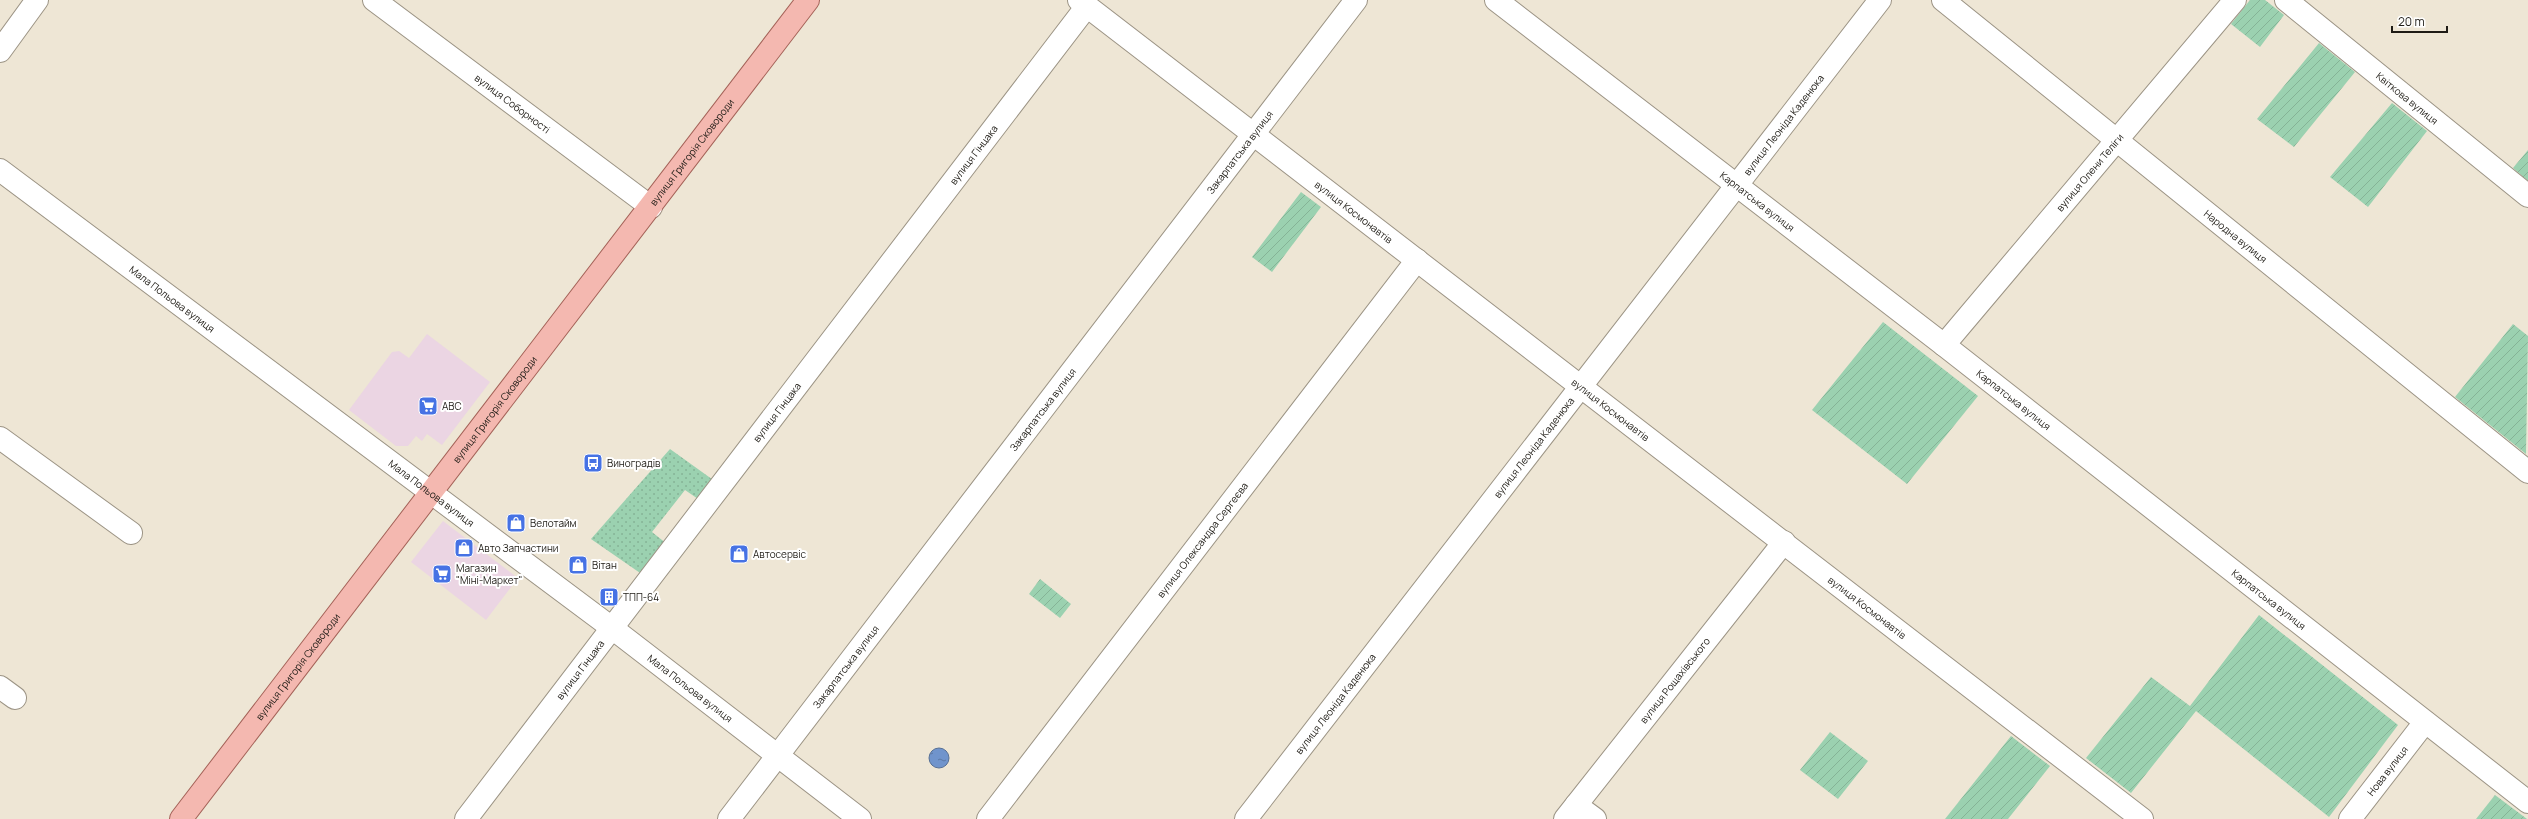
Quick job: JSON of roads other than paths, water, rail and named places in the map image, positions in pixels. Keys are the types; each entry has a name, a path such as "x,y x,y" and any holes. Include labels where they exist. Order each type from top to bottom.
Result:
{"main road":[{"name":"вулиця Григорія Сковороди","path":"181,819 808,0"}],"street":[{"path":"0,51 38,0"},
{"name":"вулиця Соборності","path":"374,0 651,207"},
{"name":"Закарпатська вулиця","path":"730,819 1356,0"},
{"name":"Карпатська вулиця","path":"1496,0 1944,345 2528,802"},
{"name":"вулиця Леоніда Каденюка","path":"1246,819 1880,0"},
{"name":"Народна вулиця","path":"1943,0 2118,139 2528,472"},
{"name":"вулиця Олени Теліги","path":"1944,345 2235,0"},
{"name":"Квіткова вулиця","path":"2286,0 2528,196"},
{"name":"вулиця Космонавтів","path":"1083,3 2142,819"},
{"name":"вулиця Гінцака","path":"466,819 612,628 1083,3"},
{"name":"Мала Польова вулиця","path":"0,170 612,628 860,819"},
{"name":"вулиця Олександра Сергеєва","path":"988,819 1417,260"},
{"path":"0,438 131,534"},
{"name":"вулиця Рощахівського","path":"1570,812 1784,542"},
{"name":"Нова вулиця","path":"2350,819 2425,722"},
{"path":"1570,812 1595,819"}],"water":[{"path":"939,748 946,751 949,758 946,765 939,768 932,765 929,758 932,751"}],"place":[{"name":"ABC","path":"428,406"},
{"name":"Виноградів","path":"593,463"},
{"name":"Велотайм","path":"516,523"},
{"name":"Авто Запчастини","path":"464,548"},
{"name":"Автосервіс","path":"739,554"},
{"name":"Вітан","path":"578,565"},
{"name":"Магазин \"Міні-Маркет\"","path":"442,574"},
{"name":"ТПП-64","path":"609,597"}]}
